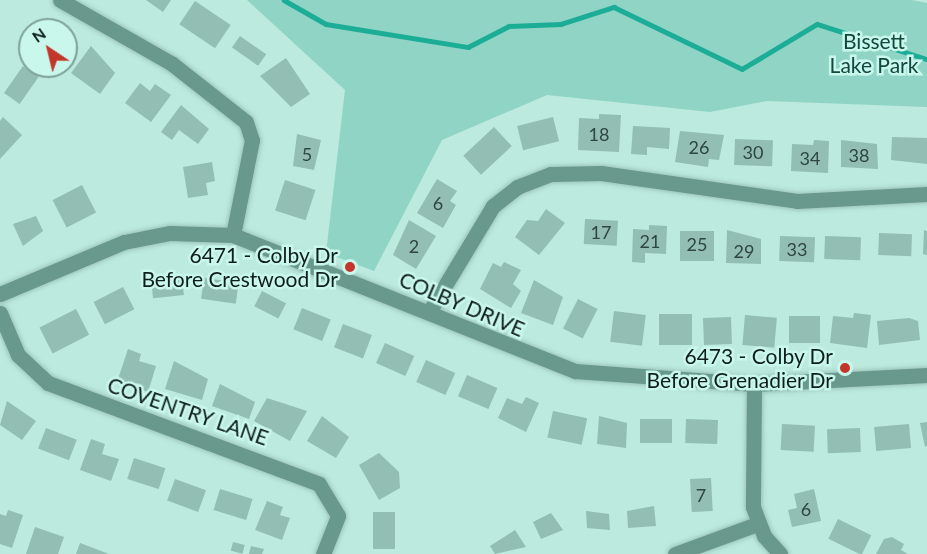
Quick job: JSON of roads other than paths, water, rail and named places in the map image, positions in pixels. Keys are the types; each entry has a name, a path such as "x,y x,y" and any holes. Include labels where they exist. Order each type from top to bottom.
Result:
{"street":[{"path":"60,0 171,63 246,122 252,140 233,234"},
{"path":"429,312 493,206 517,187 551,174 601,173 798,201 927,194"},
{"name":"COLBY DRIVE","path":"0,294 124,242 170,233 233,234 575,371 754,384 927,375"},
{"name":"COVENTRY LANE","path":"0,313 18,355 48,382 314,480 334,502 338,516 323,554"},
{"path":"754,384 757,524 780,554"},
{"path":"675,554 757,524"}],"waterway":[{"path":"284,0 326,24 468,47 509,26 561,24 614,7 742,69 817,24 927,59"}],"place":[{"name":"6471 - Colby Dr Before Crestwood Dr","path":"350,267"},
{"name":"6473 - Colby Dr Before Grenadier Dr","path":"845,368"}],"park label":[{"name":"Bissett Lake Park","path":"874,53"}]}
